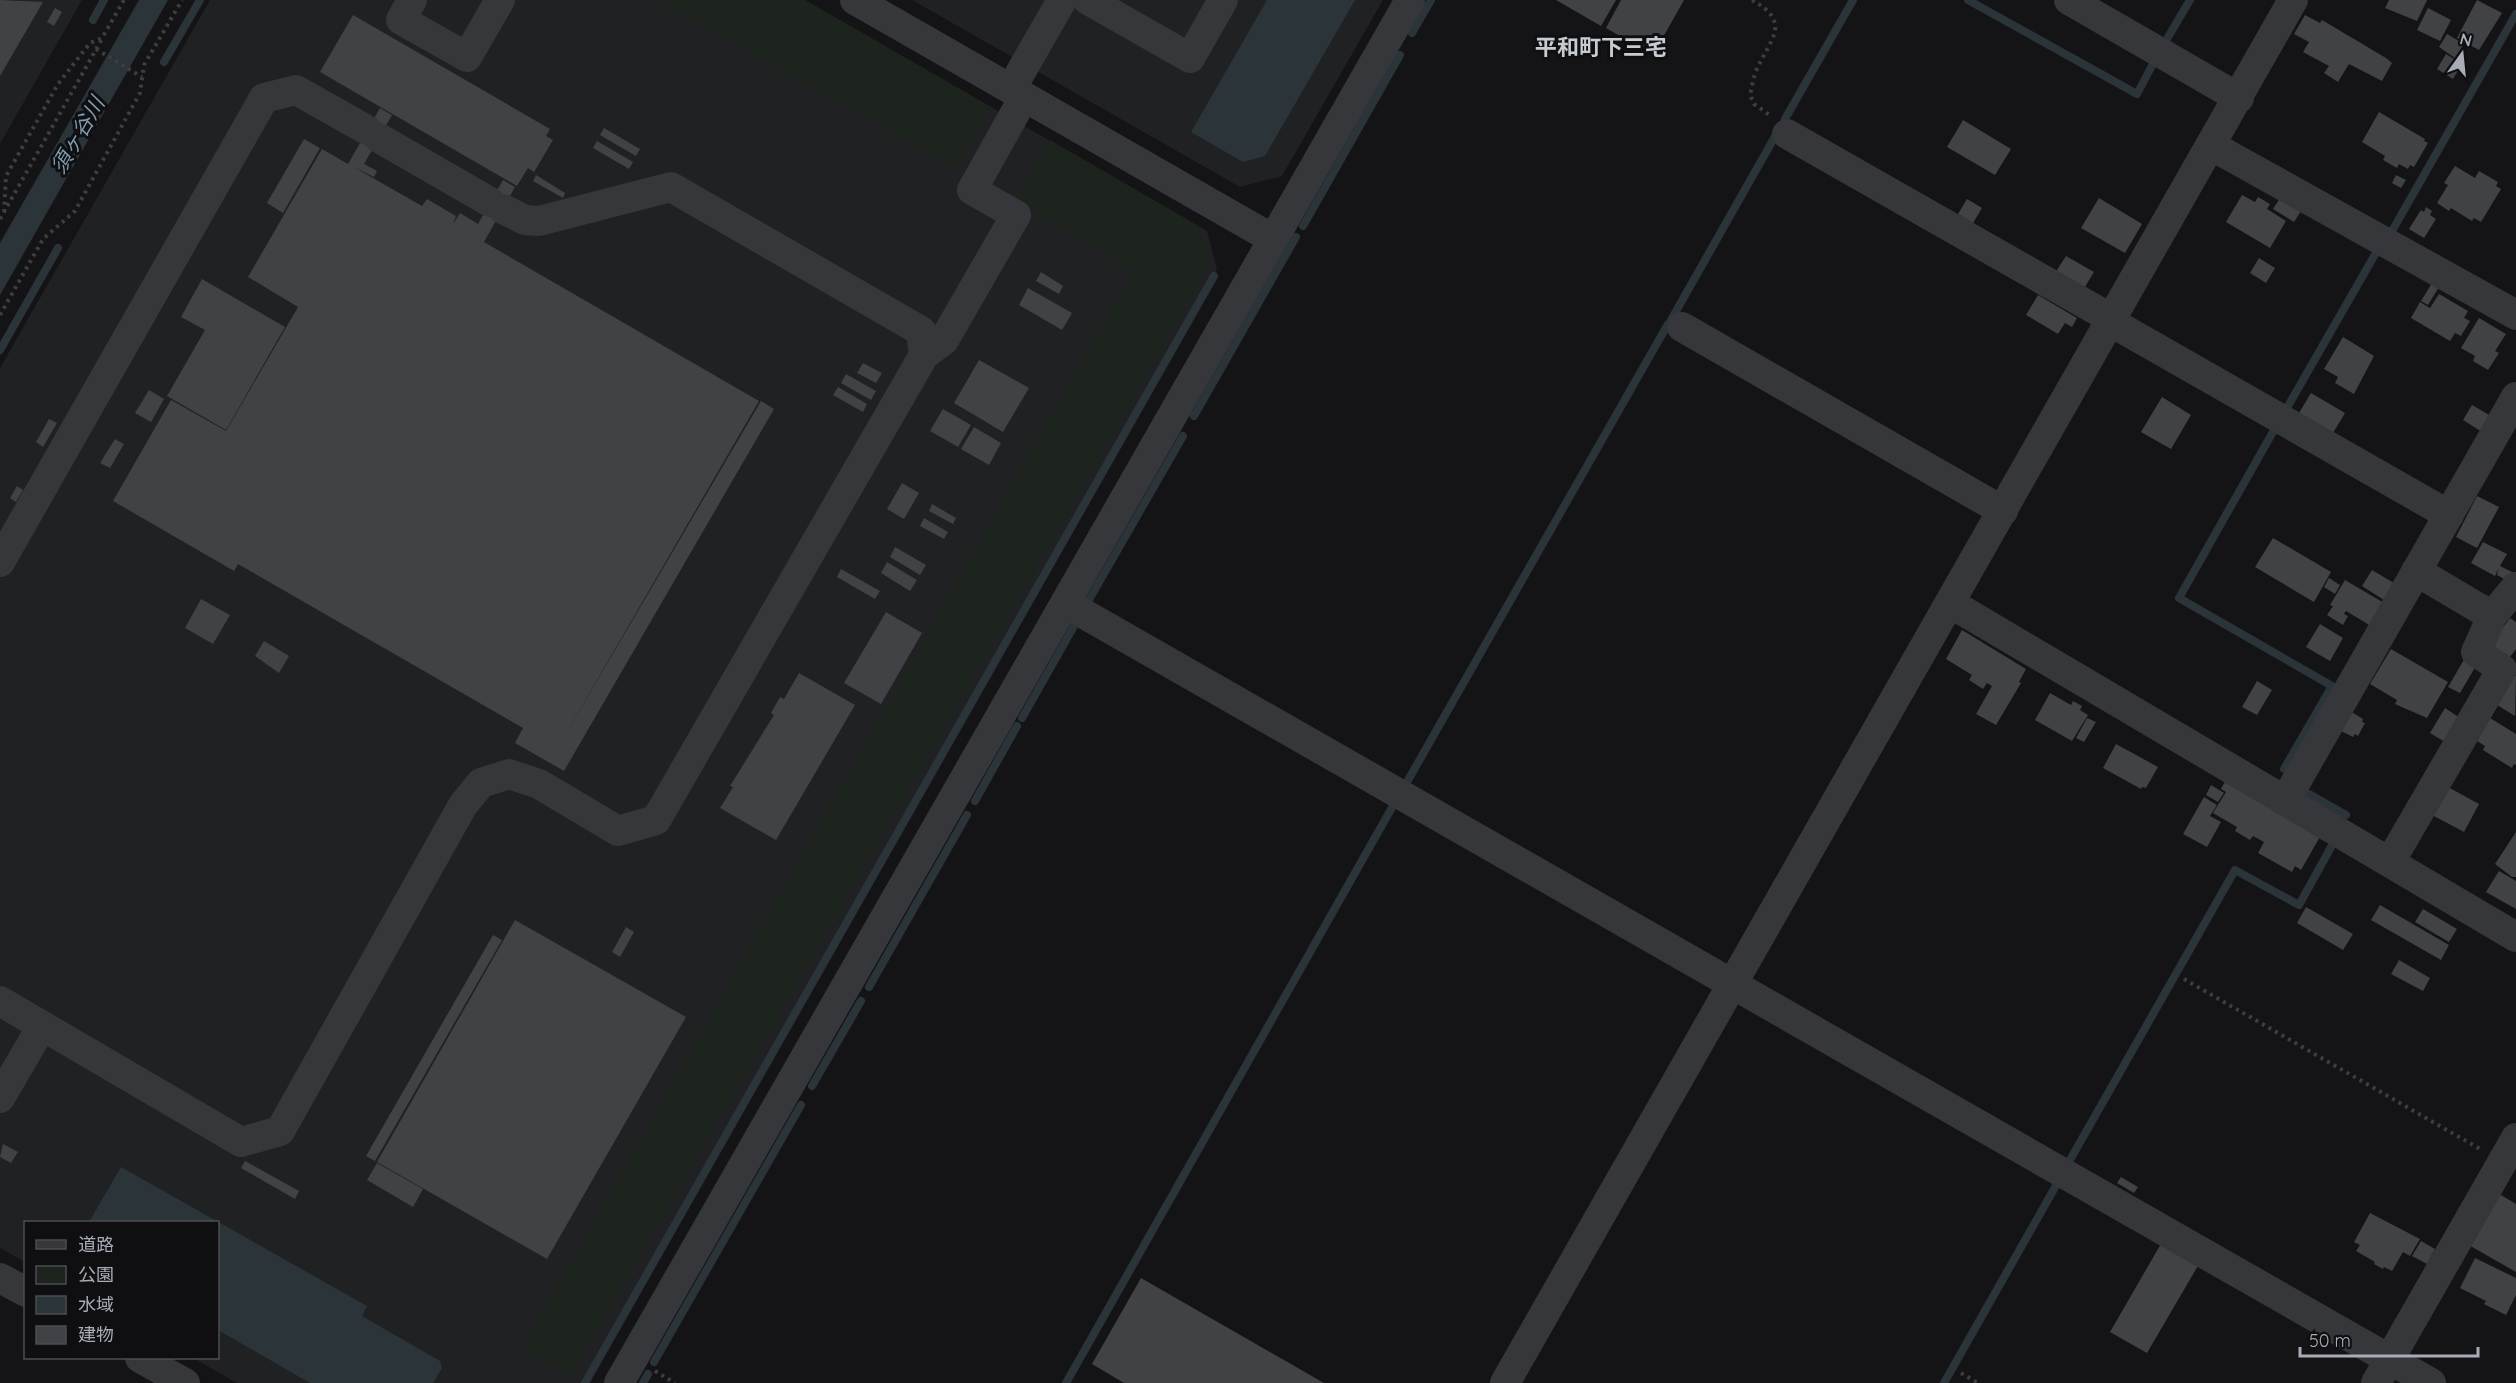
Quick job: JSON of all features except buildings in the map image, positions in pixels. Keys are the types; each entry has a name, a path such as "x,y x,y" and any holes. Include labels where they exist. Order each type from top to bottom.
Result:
{"street":[{"path":"412,0 401,20 467,57 500,0"},
{"path":"855,0 1273,239"},
{"path":"0,1001 241,1142 280,1131 463,805 481,783 509,774 539,784 618,831 656,820 924,355 944,340 1016,214 972,190 1062,0"},
{"path":"1088,0 1190,58 1223,0"},
{"path":"619,1383 1410,0"},
{"path":"2069,0 2239,98"},
{"path":"1504,1383 2212,146 2293,0"},
{"path":"0,562 264,98 296,90 525,220 539,221 671,187 921,331 924,355"},
{"path":"1787,134 2449,515"},
{"path":"2212,146 2516,315"},
{"path":"1682,327 2003,511"},
{"path":"2285,801 2516,398"},
{"path":"2416,571 2492,616"},
{"path":"2390,862 2502,669 2475,652 2492,616 2516,587"},
{"path":"1065,603 1732,984 2383,1371 2431,1383"},
{"path":"1950,603 2516,937"},
{"path":"0,1098 42,1026"},
{"path":"2383,1371 2509,1150"},
{"path":"0,1278 24,1292"},
{"path":"142,1359 185,1383"}],"path":[{"path":"0,219 98,50 102,38 124,0"},
{"path":"0,315 43,239 75,210 140,93 144,65 182,0"},
{"path":"1752,0 1767,9 1777,25 1775,35 1755,73 1750,95 1754,104 1787,128 1787,134"},
{"path":"4,212 6,176 58,84 90,43 102,38"},
{"path":"98,50 142,77"},
{"path":"2184,979 2509,1150"},
{"path":"1961,1373 1978,1383"}],"shaded area":[{"path":"0,0 82,0 0,144"},
{"path":"210,0 805,0 1207,231 1217,269 581,1383 237,1383 195,1359 219,1359 219,1221 24,1221 24,1261 0,1248 0,368"},
{"path":"912,0 1383,0 1282,176 1240,187"}],"green space":[{"path":"659,0 805,0 991,107 956,168"},
{"path":"1050,140 1197,225 1209,266 570,1376 523,1348 1134,270 1015,201"}],"water":[{"name":"須ヶ谷川","path":"139,0 168,0 0,295 0,243"},
{"path":"1267,0 1355,0 1265,156 1243,162 1191,132"},
{"path":"121,1167 217,1221 90,1221"},
{"path":"219,1222 367,1306 362,1316 440,1361 442,1368 433,1383 310,1383 219,1331"}],"waterway":[{"path":"93,20 104,0"},
{"path":"164,62 200,0"},
{"path":"1412,33 1431,0"},
{"path":"1785,119 1853,0"},
{"path":"1968,0 2137,94 2156,58"},
{"path":"2164,44 2190,0"},
{"path":"2392,231 2516,14"},
{"path":"1303,226 1400,55"},
{"path":"1671,320 1777,133"},
{"path":"1194,416 1296,237"},
{"path":"0,350 58,248"},
{"path":"2284,413 2377,251"},
{"path":"585,1383 1214,276"},
{"path":"1407,782 1668,324"},
{"path":"2274,430 2179,598 2332,686 2284,769"},
{"path":"1090,598 1183,436"},
{"path":"1022,718 1074,626"},
{"path":"975,801 1017,726"},
{"path":"2309,794 2346,815"},
{"path":"1066,1383 1394,804"},
{"path":"869,987 967,815"},
{"path":"2070,1160 2235,870 2299,905 2335,840"},
{"path":"812,1086 861,1001"},
{"path":"654,1362 801,1105"},
{"path":"1944,1383 2058,1182"},
{"path":"643,1383 648,1374"}],"district":[{"name":"平和町下三宅","path":"1601,47"}]}
